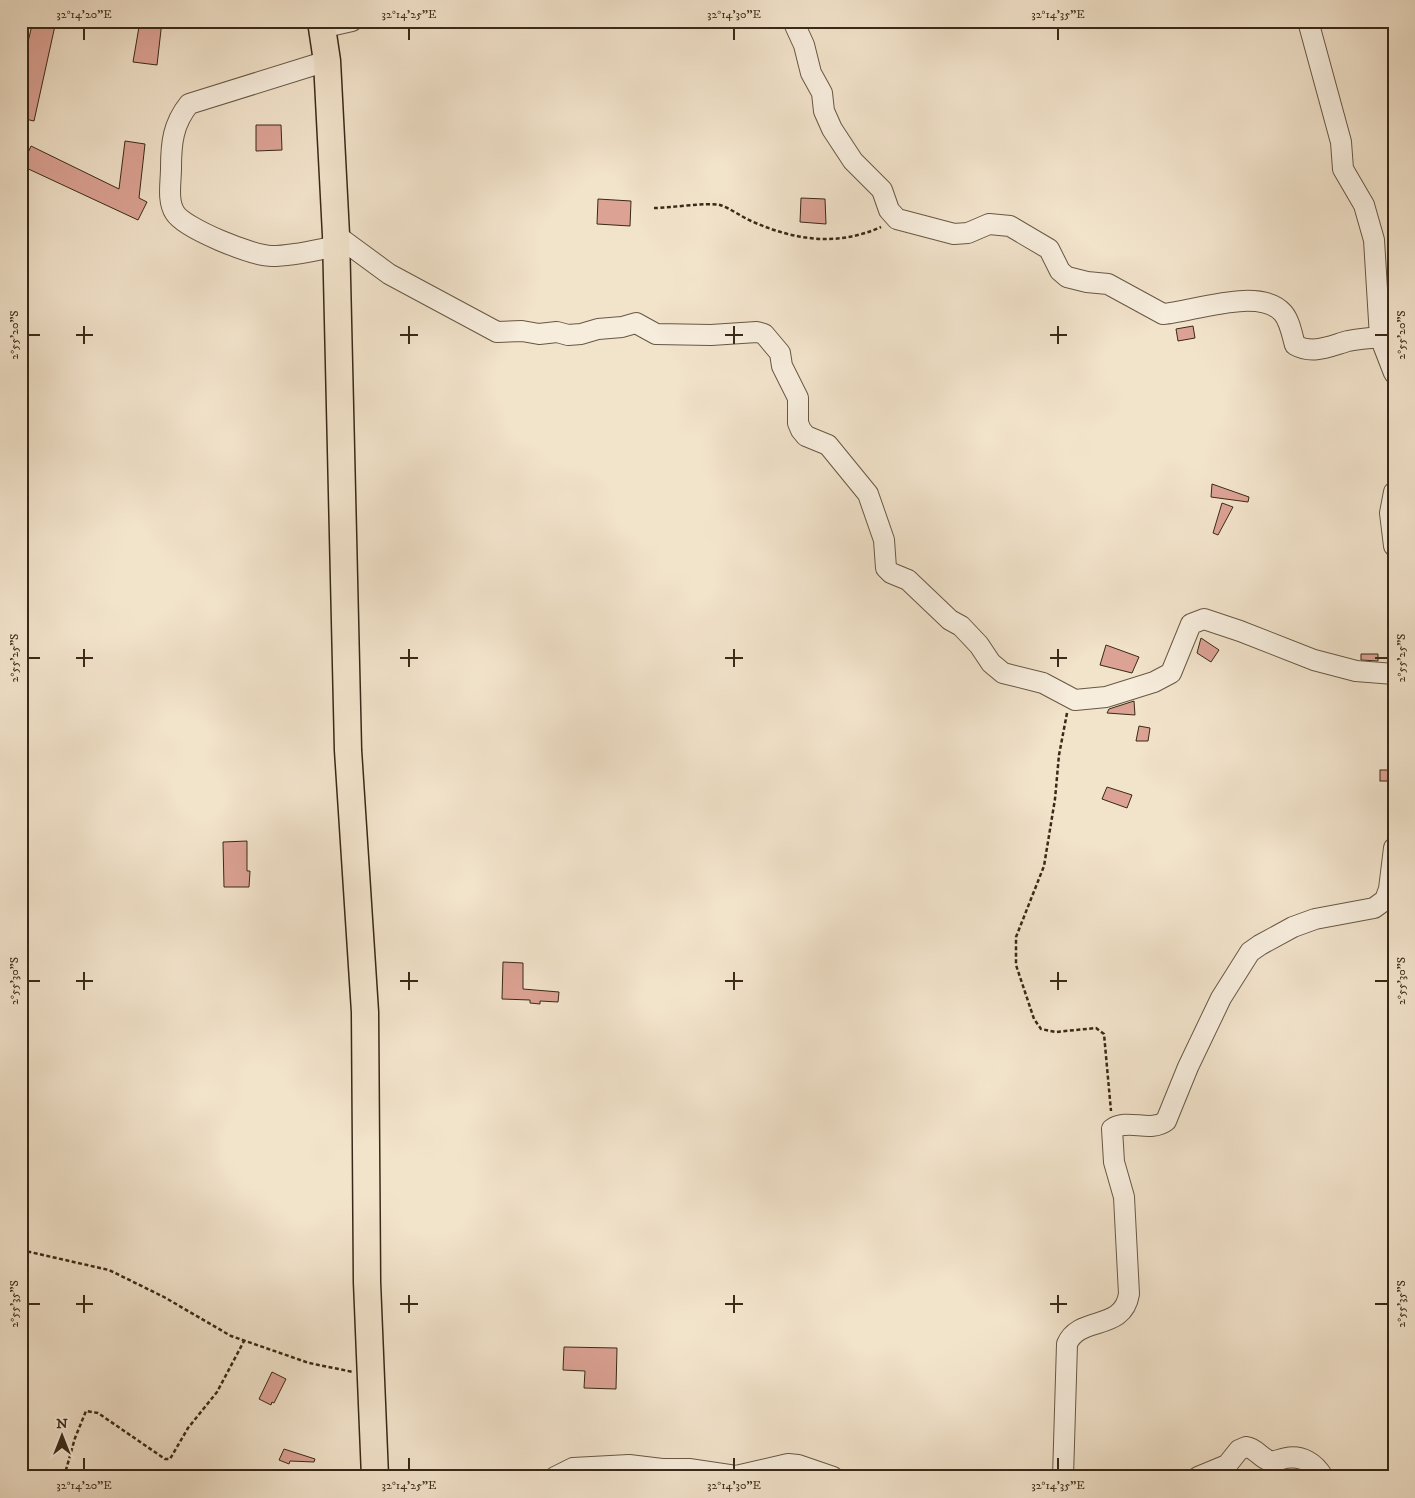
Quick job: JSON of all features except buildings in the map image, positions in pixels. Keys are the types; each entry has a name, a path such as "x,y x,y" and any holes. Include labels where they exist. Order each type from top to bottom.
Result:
{"main road":[{"path":"321,25 327,61 336,240 348,750 365,1012 367,1282 375,1477"}],"street":[{"path":"321,25 352,21"},
{"path":"793,21 804,45 811,73 822,93 824,111 832,129 853,161 882,190 889,210 897,219 954,234 968,233 994,224 1010,226 1049,249 1060,271 1067,277 1087,282 1108,284 1163,314 1200,306 1237,302 1265,302 1276,307 1284,314 1295,345 1302,349 1312,350 1356,340 1380,338"},
{"path":"1308,21 1341,142 1343,169 1364,205 1374,240 1380,338 1394,373"},
{"path":"327,61 189,104 180,115 174,129 170,195 175,213 186,224 248,250 270,256 336,240 389,274 497,332 522,330 539,334 557,332 568,335 581,334 598,329 622,328 636,323 656,334 711,335 758,332 764,334 780,353 782,366 798,398 798,423 801,430 806,436 828,445 868,494 884,540 886,568 891,574 908,580 950,620 961,626 979,645 991,663 1003,673 1043,683 1075,700 1094,700 1154,682 1170,673 1191,624 1204,619 1314,660 1356,671 1394,674"},
{"path":"1394,492 1390,513 1394,546"},
{"path":"1063,1477 1067,1344 1075,1332 1121,1313 1127,1305 1129,1294 1124,1197 1114,1162 1112,1129 1132,1125 1160,1125 1166,1121 1188,1067 1221,998 1250,952 1293,927 1315,919 1374,908 1385,900 1389,889 1394,848"},
{"path":"1198,1477 1227,1465 1239,1450 1246,1447 1255,1450 1268,1460 1274,1461 1289,1458 1307,1460 1313,1464 1323,1477"},
{"path":"555,1477 573,1468 629,1465 662,1469 689,1469 736,1476 788,1464 798,1465 833,1477"}],"path":[{"path":"654,208 719,205 787,235 829,240 872,231 897,219"},
{"path":"1066,696 1066,724 1058,755 1044,866 1016,937 1016,965 1034,1020 1041,1029 1056,1032 1096,1028 1104,1034 1112,1129"},
{"path":"21,1250 110,1270 164,1297 218,1330 244,1342 309,1363 371,1375"},
{"path":"64,1477 80,1426 86,1412 90,1410 98,1413 165,1459 170,1459 188,1428 216,1392 244,1342"}]}
